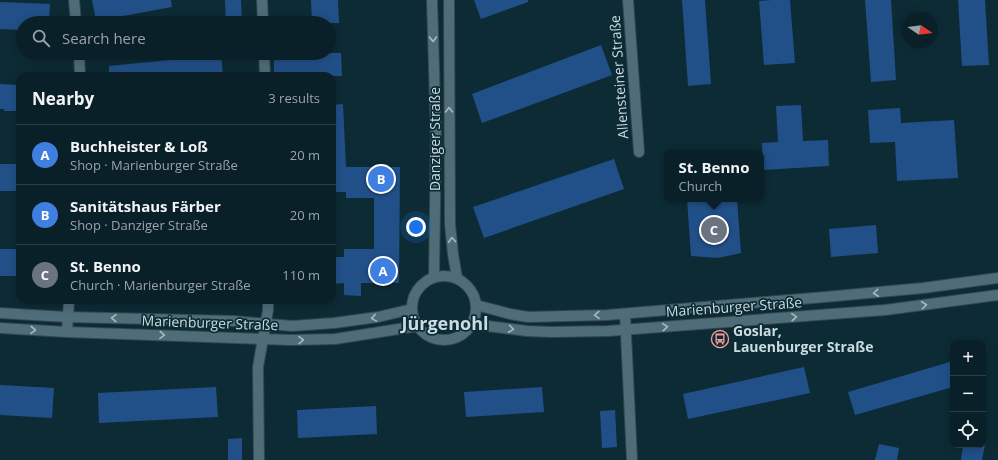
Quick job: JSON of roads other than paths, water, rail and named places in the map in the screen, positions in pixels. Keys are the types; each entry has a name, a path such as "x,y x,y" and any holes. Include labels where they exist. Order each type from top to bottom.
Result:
{"street":[{"path":"74,0 75,16"},
{"path":"262,0 263,16"},
{"name":"Danziger Straße","path":"432,0 436,136 434,277"},
{"name":"Danziger Straße","path":"449,0 450,224 457,278"},
{"name":"Allensteiner Straße","path":"628,0 638,152"},
{"path":"79,60 80,72"},
{"path":"264,60 265,72"},
{"path":"442,276 457,278 470,289 476,305 475,318 467,331 459,337 450,340 440,340 431,337 423,332 414,320 412,309 414,298 418,289 434,277 442,276"},
{"name":"Marienburger Straße","path":"476,305 510,314 528,316 552,317 625,314 833,297 922,288 998,278"},
{"name":"Marienburger Straße","path":"472,324 527,331 551,332 626,330 885,310 998,295"},
{"path":"67,332 69,304"},
{"path":"259,460 258,367 268,304"},
{"name":"Marienburger Straße","path":"0,313 67,317 265,323 292,326 334,323 378,317 412,309"},
{"path":"625,314 632,460"},
{"name":"Marienburger Straße","path":"0,328 262,339 335,339 418,326"}],"place":[{"name":"Sanitätshaus Färber","path":"381,179"},
{"name":"St. Benno","path":"714,230"},
{"name":"Buchheister & Loß","path":"383,271"},
{"name":"Goslar, Lauenburger Straße","path":"720,339"}],"district":[{"name":"Jürgenohl","path":"445,324"}]}
